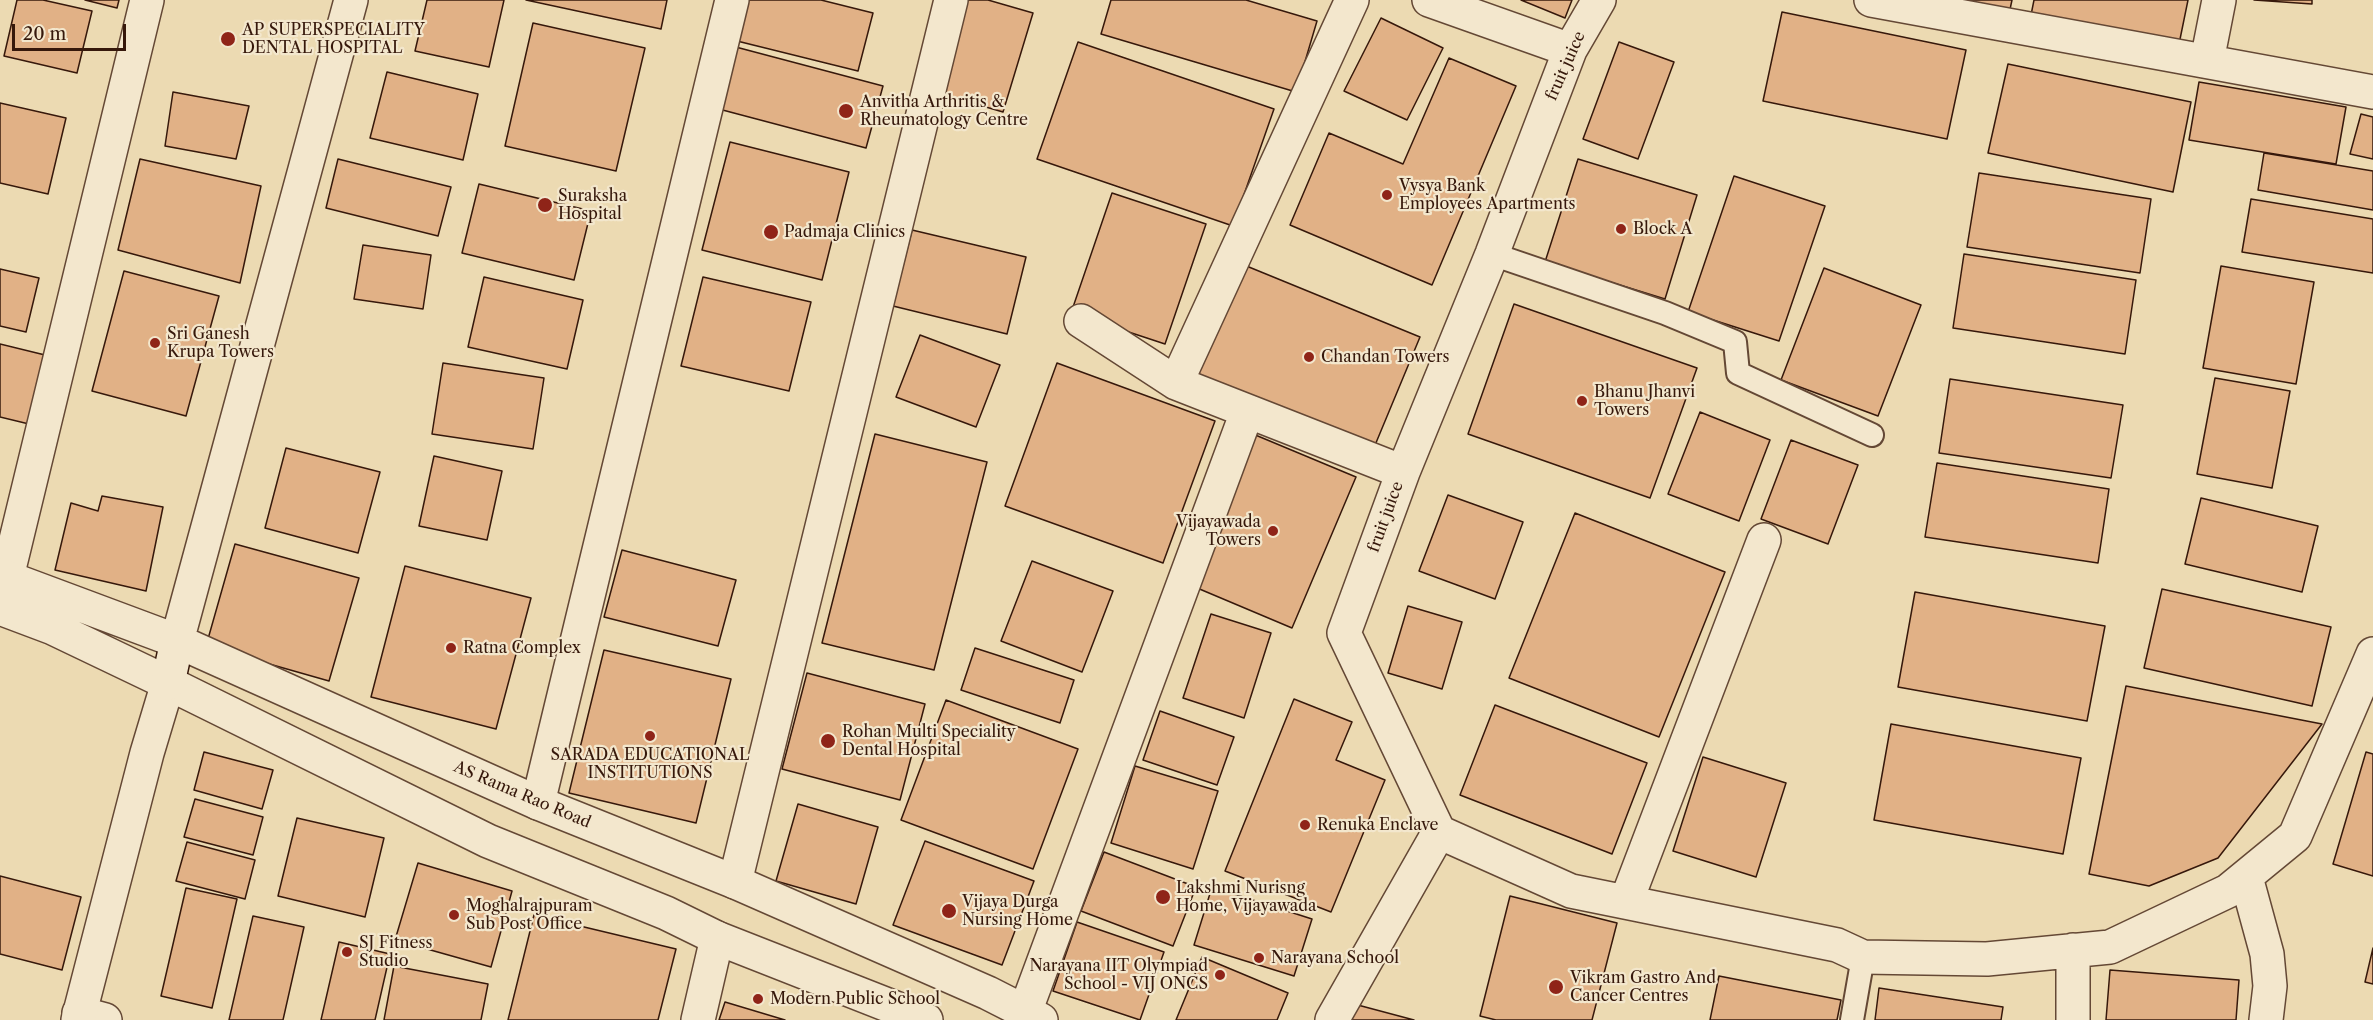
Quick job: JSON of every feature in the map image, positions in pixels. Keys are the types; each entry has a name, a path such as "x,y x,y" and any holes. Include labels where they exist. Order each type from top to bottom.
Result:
{"street":[{"path":"147,0 2,599 53,628 488,841 666,913 717,938 926,1020"},
{"path":"87,1018 177,641 351,0"},
{"path":"538,803 732,0"},
{"path":"735,882 951,0"},
{"path":"1176,383 1352,0"},
{"path":"1429,0 1570,50"},
{"name":"fruit juice","path":"1439,832 1344,633 1403,472 1492,254 1570,50 1599,0"},
{"path":"1871,0 2373,92"},
{"path":"2207,61 2219,0"},
{"path":"1081,321 1176,383 1403,472"},
{"path":"1033,1016 1247,412"},
{"path":"1626,902 1764,540"},
{"name":"AS Rama Rao Road","path":"2,599 177,641 538,803 735,882 988,993 1033,1016"},
{"path":"1332,1020 1439,832 1571,891 1837,945 1863,957 1987,959 2110,947 2228,891 2295,836 2373,654"},
{"path":"2246,877 2267,954 2270,986 2266,1020"},
{"path":"698,1020 717,938"},
{"path":"2073,950 2073,1020"}],"lane":[{"path":"1492,254 1665,313 1735,342 1738,373 1872,435"},
{"path":"1851,1020 1863,957"}],"building":[{"path":"17,0 43,0 92,11 77,73 4,56"},
{"path":"85,0 119,0 117,8"},
{"path":"427,0 504,0 489,67 415,51"},
{"path":"526,0 667,0 661,29"},
{"path":"747,0 821,0 873,13 858,71 737,41"},
{"path":"966,0 988,0 1033,13 1003,112 938,93"},
{"path":"1111,0 1246,0 1317,21 1296,92 1101,34"},
{"path":"1521,0 1572,0 1565,18"},
{"path":"1944,0 2012,0 2009,14"},
{"path":"2034,0 2188,0 2178,49 2030,20"},
{"path":"2254,0 2312,0 2312,4"},
{"path":"1782,12 1966,50 1947,139 1763,101"},
{"path":"1381,18 1443,48 1407,120 1344,91"},
{"path":"533,23 645,48 616,171 505,146"},
{"path":"1078,42 1274,109 1233,226 1037,159"},
{"path":"1619,42 1674,62 1638,159 1583,139"},
{"path":"732,46 883,86 866,148 715,108"},
{"name":"Vysya Bank Employees Apartments","path":"1449,58 1516,86 1432,285 1290,225 1329,133 1403,164"},
{"path":"2008,64 2191,102 2173,192 1988,153"},
{"path":"387,72 478,94 463,160 370,138"},
{"path":"2199,82 2346,107 2336,164 2189,140"},
{"path":"173,92 249,106 236,159 165,146"},
{"path":"0,103 66,118 48,194 0,183"},
{"path":"2361,114 2373,117 2373,159 2350,154"},
{"path":"730,142 849,172 822,280 702,250"},
{"path":"2264,153 2373,171 2373,210 2258,190"},
{"path":"140,159 261,186 240,283 118,250"},
{"path":"338,159 451,187 438,236 326,208"},
{"name":"Block A","path":"1578,159 1697,195 1665,299 1545,262"},
{"path":"1979,173 2151,199 2140,273 1967,247"},
{"path":"1734,176 1825,206 1779,341 1688,312"},
{"path":"479,184 591,211 574,280 462,253"},
{"path":"1112,193 1206,224 1165,344 1071,313"},
{"path":"2251,199 2373,219 2373,273 2242,252"},
{"path":"912,230 1026,257 1007,334 893,306"},
{"path":"363,245 431,255 423,309 354,299"},
{"path":"1964,254 2136,280 2125,354 1953,328"},
{"name":"Chandan Towers","path":"1244,265 1420,337 1373,450 1197,378"},
{"path":"2221,266 2314,282 2296,384 2203,368"},
{"path":"1824,268 1921,305 1878,416 1781,380"},
{"path":"0,269 39,278 26,332 0,326"},
{"name":"Sri Ganesh Krupa Towers","path":"124,271 219,296 186,416 92,391"},
{"path":"484,277 583,300 567,369 468,347"},
{"path":"703,277 811,302 789,391 681,366"},
{"name":"Bhanu Jhanvi Towers","path":"1514,304 1697,368 1650,498 1468,434"},
{"path":"920,335 1000,365 976,427 896,397"},
{"path":"0,344 45,355 29,424 0,417"},
{"path":"443,363 544,378 533,449 432,434"},
{"path":"1057,363 1215,421 1163,563 1005,506"},
{"path":"2215,378 2290,391 2272,488 2197,474"},
{"path":"1950,379 2123,405 2111,478 1939,453"},
{"path":"1700,412 1770,440 1739,521 1668,494"},
{"path":"875,434 987,462 934,670 822,643"},
{"name":"Vijayawada Towers","path":"1253,434 1356,477 1292,628 1190,585"},
{"path":"1791,440 1858,465 1828,544 1761,519"},
{"path":"286,448 380,472 358,553 265,528"},
{"path":"434,456 502,471 487,540 419,526"},
{"path":"1937,463 2109,489 2098,563 1925,537"},
{"path":"1448,495 1523,522 1495,599 1419,571"},
{"path":"102,496 163,507 146,591 55,570 71,503 98,511"},
{"path":"2201,498 2318,526 2302,592 2185,564"},
{"path":"1575,513 1725,572 1659,737 1509,678"},
{"path":"235,544 359,578 329,681 206,646"},
{"path":"622,550 736,580 718,646 604,617"},
{"path":"1032,561 1113,591 1082,672 1001,641"},
{"name":"Ratna Complex","path":"405,566 531,598 496,729 371,697"},
{"path":"2162,589 2331,627 2312,706 2144,668"},
{"path":"1915,592 2105,626 2087,721 1898,687"},
{"path":"1408,606 1462,622 1442,689 1388,673"},
{"path":"1211,614 1271,633 1244,718 1183,698"},
{"path":"975,648 1074,680 1060,723 961,690"},
{"name":"SARADA EDUCATIONAL INSTITUTIONS","path":"604,650 731,679 696,823 569,793"},
{"path":"807,673 925,704 900,800 782,769"},
{"path":"2126,686 2322,724 2218,858 2149,886 2089,874"},
{"name":"Renuka Enclave","path":"1294,699 1352,722 1336,760 1385,780 1331,912 1225,871"},
{"path":"946,700 1078,749 1033,869 901,820"},
{"path":"1495,705 1647,763 1612,854 1460,795"},
{"path":"1160,711 1234,737 1217,785 1143,760"},
{"path":"1891,724 2081,758 2063,854 1874,820"},
{"path":"204,752 273,770 262,809 194,790"},
{"path":"2366,752 2373,754 2373,876 2333,864"},
{"path":"1703,757 1786,783 1756,877 1673,851"},
{"path":"1135,766 1218,791 1193,869 1111,843"},
{"path":"195,799 263,817 253,855 184,837"},
{"path":"798,804 878,827 856,904 776,881"},
{"path":"297,818 384,838 365,917 278,896"},
{"path":"925,841 1034,881 1002,965 893,925"},
{"path":"187,842 255,860 245,899 176,881"},
{"path":"1104,852 1196,887 1173,946 1081,911"},
{"name":"Moghalrajpuram Sub Post Office","path":"418,863 512,891 491,967 395,940"},
{"path":"0,876 81,897 62,970 0,954"},
{"path":"1212,887 1312,919 1294,976 1194,945"},
{"path":"186,888 237,899 212,1008 161,996"},
{"path":"1510,896 1617,923 1592,1020 1496,1020 1480,1016"},
{"path":"534,915 676,949 658,1020 508,1020"},
{"path":"253,916 304,927 283,1020 229,1020"},
{"path":"1077,922 1164,952 1140,1020 1053,991"},
{"path":"339,942 390,954 375,1020 321,1020"},
{"path":"2373,948 2373,984 2365,982"},
{"name":"Narayana IIT Olympiad School - VIJ ONCS","path":"1202,957 1288,993 1277,1020 1176,1020"},
{"path":"394,966 488,984 481,1020 384,1020"},
{"path":"2110,970 2239,980 2236,1020 2106,1020"},
{"path":"1719,976 1841,1000 1837,1020 1710,1020"},
{"path":"1879,988 2003,1007 2001,1020 1875,1020"},
{"path":"725,1002 785,1020 719,1020"},
{"path":"1354,1004 1414,1020 1349,1020"}],"place":[{"name":"AP SUPERSPECIALITY DENTAL HOSPITAL","path":"228,39"},
{"name":"Anvitha Arthritis & Rheumatology Centre","path":"846,111"},
{"name":"Vysya Bank Employees Apartments","path":"1387,195"},
{"name":"Suraksha Hospital","path":"545,205"},
{"name":"Block A","path":"1621,229"},
{"name":"Padmaja Clinics","path":"771,232"},
{"name":"Sri Ganesh Krupa Towers","path":"155,343"},
{"name":"Chandan Towers","path":"1309,357"},
{"name":"Bhanu Jhanvi Towers","path":"1582,401"},
{"name":"Vijayawada Towers","path":"1273,531"},
{"name":"Ratna Complex","path":"451,648"},
{"name":"SARADA EDUCATIONAL INSTITUTIONS","path":"650,736"},
{"name":"Rohan Multi Speciality Dental Hospital","path":"828,741"},
{"name":"Renuka Enclave","path":"1305,825"},
{"name":"Lakshmi Nurisng Home, Vijayawada","path":"1163,897"},
{"name":"Vijaya Durga Nursing Home","path":"949,911"},
{"name":"Moghalrajpuram Sub Post Office","path":"454,915"},
{"name":"SJ Fitness Studio","path":"347,952"},
{"name":"Narayana School","path":"1259,958"},
{"name":"Narayana IIT Olympiad School - VIJ ONCS","path":"1220,975"},
{"name":"Vikram Gastro And Cancer Centres","path":"1556,987"},
{"name":"Modern Public School","path":"758,999"}]}
